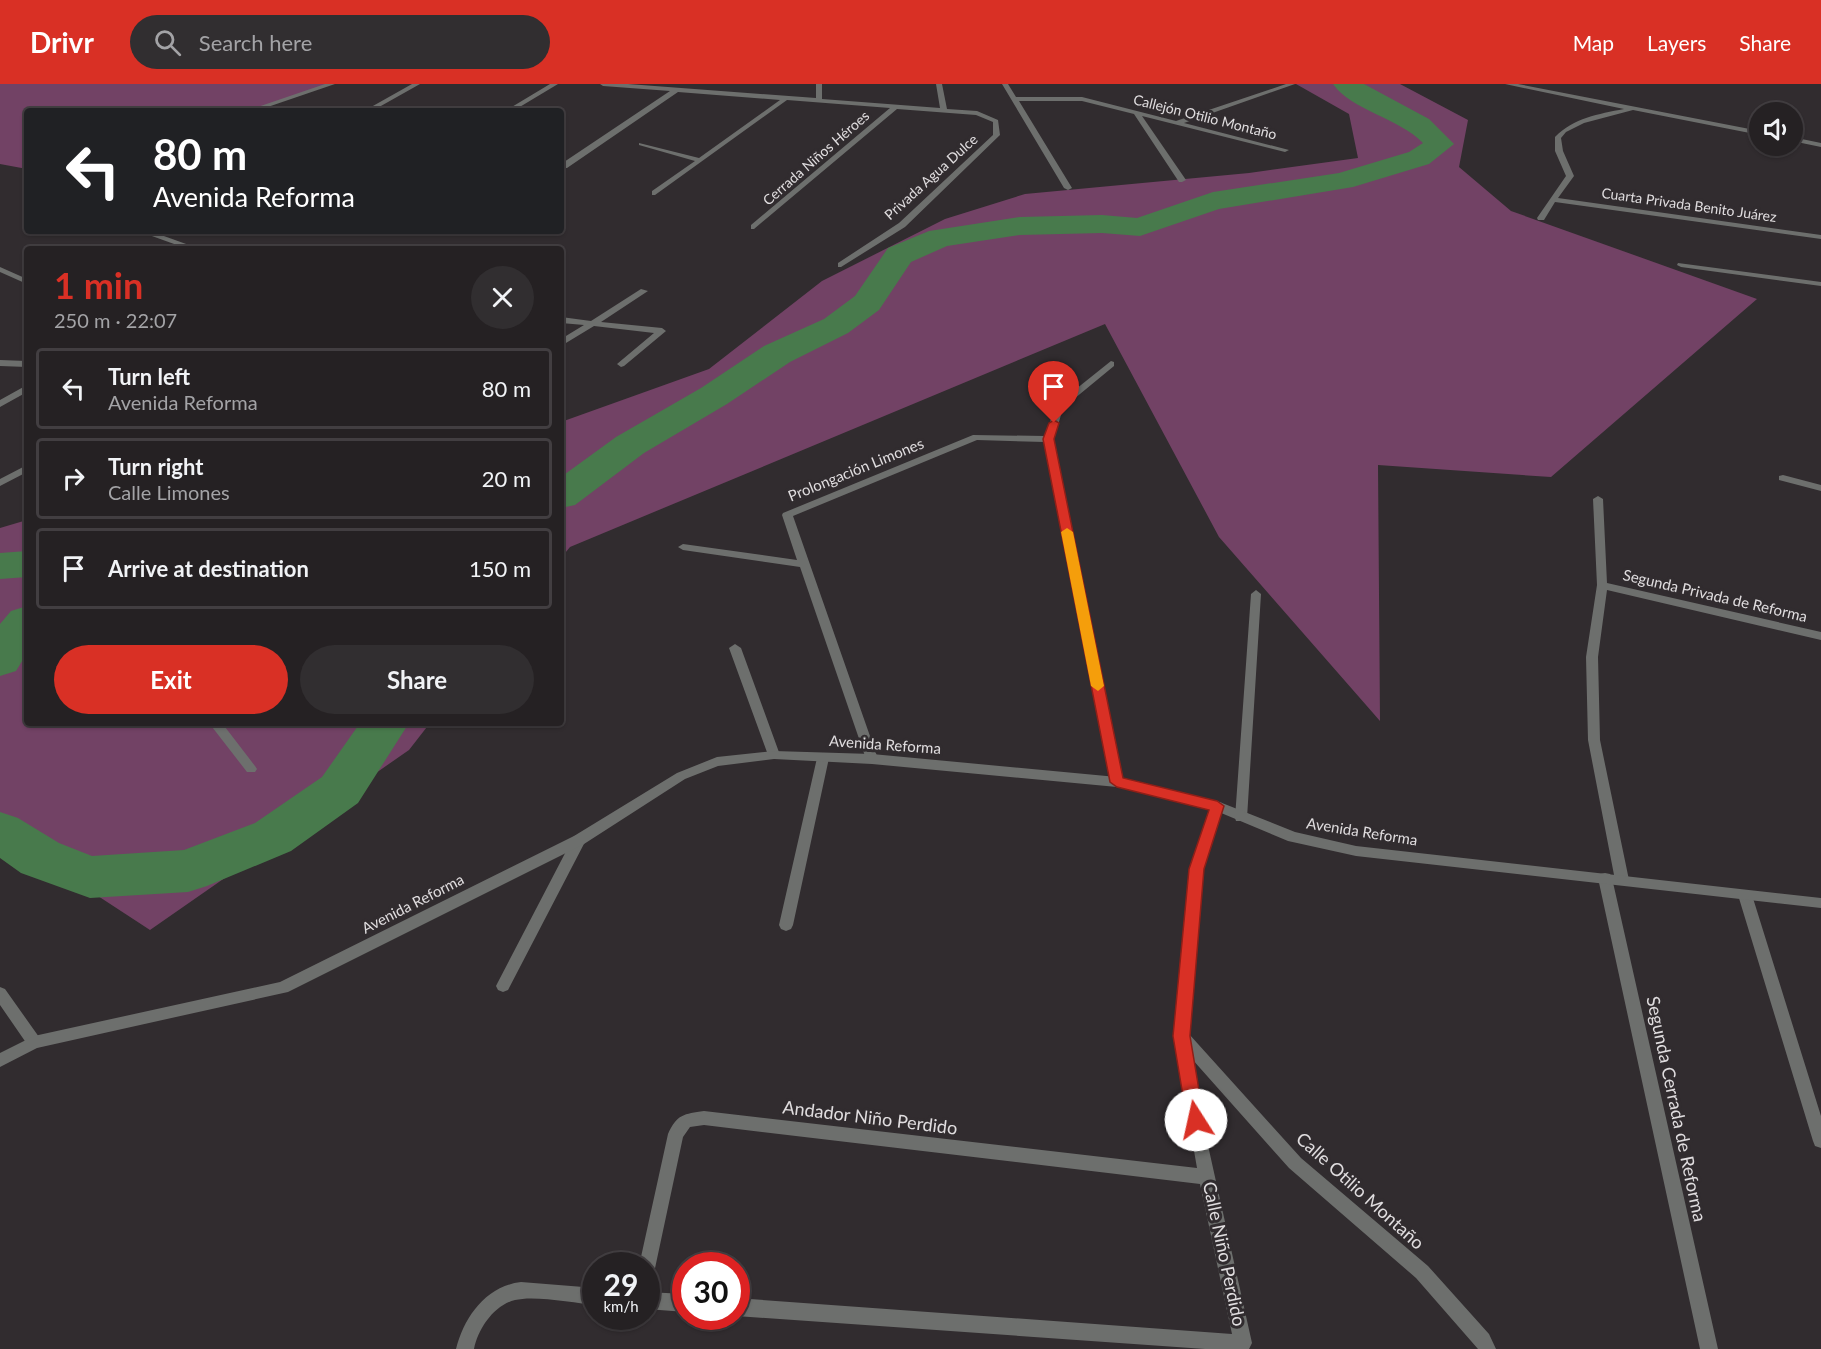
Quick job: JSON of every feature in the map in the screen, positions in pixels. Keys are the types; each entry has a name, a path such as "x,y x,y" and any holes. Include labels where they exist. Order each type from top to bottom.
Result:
{"street":[{"path":"259,108 332,84"},
{"path":"373,108 417,84"},
{"path":"513,108 555,84"},
{"path":"603,84 944,111 939,84"},
{"path":"704,92 706,84"},
{"path":"819,84 819,102"},
{"path":"1005,84 1068,188"},
{"path":"1178,122 1292,84"},
{"path":"1508,84 1749,131"},
{"path":"1558,93 1559,84"},
{"path":"564,166 675,91"},
{"path":"655,193 785,99"},
{"name":"Callejón Otilio Montaño","path":"1012,99 1082,99 1285,150"},
{"name":"Cerrada Niños Héroes","path":"754,227 894,108"},
{"path":"1541,218 1570,176 1557,138 1566,128 1594,117 1635,108"},
{"name":"Privada Agua Dulce","path":"841,265 902,225 997,135 996,121 977,114 944,111"},
{"path":"1135,111 1182,180"},
{"path":"1803,141 1821,145"},
{"path":"641,144 700,160"},
{"name":"Cuarta Privada Benito Juárez","path":"1554,200 1821,237"},
{"path":"151,234 187,246"},
{"path":"1681,265 1821,284"},
{"path":"0,269 24,281"},
{"path":"564,341 644,291"},
{"path":"564,320 662,331 621,364"},
{"path":"0,363 24,364"},
{"path":"1111,364 1059,407 1048,439 1117,782"},
{"path":"0,404 24,390"},
{"name":"Prolongación Limones","path":"872,759 802,564 787,515 976,437 1048,439"},
{"path":"0,483 24,470"},
{"path":"1783,478 1821,488"},
{"path":"1598,499 1602,585 1592,657 1594,740 1622,880"},
{"path":"683,547 802,564"},
{"name":"Segunda Privada de Reforma","path":"1602,585 1821,636"},
{"path":"1241,818 1256,594"},
{"path":"735,648 774,756"},
{"path":"217,726 251,769"},
{"name":"Avenida Reforma","path":"0,1060 34,1042 283,988 579,840 681,776 717,762 774,756 872,759 1117,782 1217,806 1241,818 1293,837 1356,851 1821,903"},
{"path":"786,925 823,758"},
{"name":"Calle Niño Perdido","path":"750,1308 1243,1343 1207,1177 1182,1036 1197,869 1217,806"},
{"path":"503,986 579,840"},
{"name":"Segunda Cerrada de Reforma","path":"1605,878 1709,1349"},
{"path":"1745,895 1821,1141"},
{"path":"0,993 34,1042"},
{"name":"Calle Otilio Montaño","path":"1182,1036 1295,1163 1422,1272 1483,1340 1487,1349"},
{"name":"Andador Niño Perdido","path":"651,1252 676,1134 685,1121 704,1118 1207,1177"},
{"path":"465,1349 485,1308 516,1291 582,1296"}],"shaded area":[{"path":"0,84 332,84 258,108 24,108 24,168 0,164"},
{"path":"1296,84 1400,84 1468,120 1459,167 1511,211 1757,299 1551,477 1378,465 1380,721 1219,537 1105,324 570,547 564,554 564,421 709,369 822,281 945,219 1025,194 1249,173 1358,158 1349,114"},
{"path":"24,521 24,726 428,726 409,750 150,930 0,832 0,528"}],"waterway":[{"path":"564,494 630,445 714,396 777,354 836,326 867,303 899,255 940,238 1020,226 1102,224 1140,227 1213,201 1343,181 1419,158 1440,144 1419,125 1346,84"},
{"path":"0,566 24,564"},
{"path":"0,660 24,624"},
{"path":"0,832 40,858 90,877 188,871 273,837 340,790 383,726"}],"slow traffic":[{"path":"1067,532 1098,686"}],"route":[{"path":"1054,423 1048,439 1117,782 1217,806 1197,869 1182,1036 1196,1120"}]}
